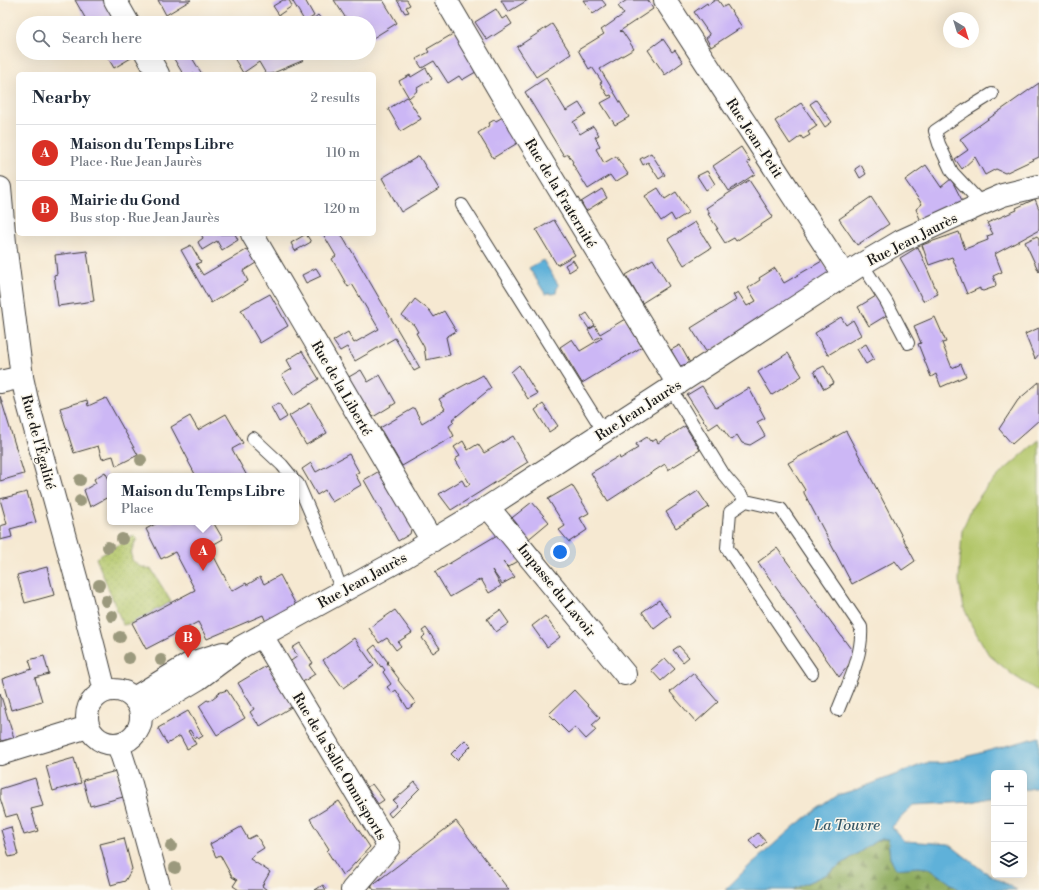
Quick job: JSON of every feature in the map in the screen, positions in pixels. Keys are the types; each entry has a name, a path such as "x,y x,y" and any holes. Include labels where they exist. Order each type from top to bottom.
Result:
{"street":[{"path":"115,0 124,16"},
{"name":"Rue de la Fraternité","path":"446,0 675,386"},
{"name":"Rue Jean-Petit","path":"665,0 854,270"},
{"path":"150,60 157,72"},
{"name":"Rue Jean Jaurès","path":"137,705 198,679 241,647 404,558 488,507 901,241 1003,195 1039,186"},
{"name":"Rue de l'Égalité","path":"0,188 5,243 22,377 105,691"},
{"name":"Rue de la Liberté","path":"253,236 432,541"},
{"path":"0,382 22,377"},
{"name":"Impasse du Lavoir","path":"488,507 625,674"},
{"name":"Rue de la Salle Omnisports","path":"262,636 389,847 352,890"},
{"path":"120,690 127,693 137,705 141,722 138,730 126,741 118,744 109,744 100,741 93,735 88,727 86,718 87,710 97,695 105,691 120,690"},
{"path":"0,754 88,727"},
{"path":"118,744 131,784 160,890"}],"lane":[{"path":"982,204 952,172 939,144 935,131 992,94"},
{"path":"462,205 604,432"},
{"path":"854,270 886,301 908,343"},
{"path":"675,386 724,474 746,500 781,509 861,627 862,636 856,666 838,710"},
{"path":"253,438 289,473"},
{"path":"299,486 324,544 342,591"},
{"path":"746,500 730,512 726,548 812,673"}],"green space":[{"path":"1039,440 1039,692 1013,675 989,655 972,626 964,608 959,581 962,531 972,507 985,489 1001,473"},
{"path":"135,535 137,541 135,542 131,553 132,560 139,566 152,570 171,602 132,623 123,625 96,558"},
{"path":"888,839 890,858 896,869 915,867 929,869 959,890 791,890 827,874 876,841"}],"water":[{"path":"543,260 559,286 556,293 548,293 546,295 529,268"},
{"name":"La Touvre","path":"1039,737 1039,787 1027,789 1027,770 991,770 991,798 972,802 913,805 892,827 904,841 949,844 982,870 991,875 991,878 996,878 1017,890 959,890 938,874 927,868 918,867 896,869 890,858 888,839 882,839 876,841 827,874 791,890 725,890 748,867 797,824 838,795 926,763 943,763"}],"building":[{"path":"75,0 106,0 116,16 84,16"},
{"path":"158,0 191,0 166,15"},
{"path":"283,0 289,0 292,6 279,15 273,6"},
{"path":"292,0 305,0 314,16 301,16"},
{"path":"334,0 383,0 397,23 376,36 376,16 344,16"},
{"path":"397,0 407,0 410,5 406,7 409,12 405,13"},
{"path":"501,0 528,0 508,12"},
{"path":"583,0 602,0 606,5 593,14"},
{"path":"627,0 648,0 653,9 620,31 622,31 634,49 600,69 629,117 615,125 601,103 612,97 611,95 608,96 600,83 602,82 592,67 589,69 578,50 604,34 601,30 624,14 618,6"},
{"path":"715,0 718,0 723,7 727,5 742,27 711,47 706,38 710,35 694,12 707,3 708,5"},
{"path":"496,9 502,19 507,16 512,24 487,40 475,22"},
{"path":"552,24 571,54 536,77 517,47"},
{"path":"458,31 481,69 462,80 459,76 448,83 434,61 422,68 416,59 429,52 427,49"},
{"path":"663,39 672,52 675,50 683,62 665,75 648,50"},
{"path":"109,60 128,60 114,68"},
{"path":"175,60 193,60 201,72 182,72"},
{"path":"235,60 304,60 276,72 265,72 259,62 242,72"},
{"path":"426,68 432,79 417,88 418,90 409,98 399,81 410,75 411,77"},
{"path":"546,78 566,111 579,103 586,114 573,122 580,134 593,126 599,135 595,137 600,146 596,149 604,163 616,156 628,174 615,182 610,175 588,189 568,154 564,156 525,92"},
{"path":"1039,83 1039,157 1005,173 996,169 985,175 975,157 962,169 955,159 968,150 960,139"},
{"path":"407,97 421,119 401,131 388,109"},
{"path":"816,100 832,122 825,127 810,104"},
{"path":"801,103 817,126 808,132 810,135 803,139 801,136 790,144 775,121"},
{"path":"508,114 524,139 493,158 478,133 490,125 489,123"},
{"path":"741,147 750,161 747,162 755,174 729,191 713,166"},
{"path":"651,153 665,175 659,179 648,162 643,165 640,159"},
{"path":"419,156 439,189 401,212 382,178"},
{"path":"861,165 866,174 860,178 855,169"},
{"path":"926,165 941,187 951,179 965,206 922,224 916,209 922,204 905,180"},
{"path":"707,171 715,184 706,190 697,176"},
{"path":"749,180 773,217 736,241 734,238 725,243 716,229 718,229 708,214 710,213 706,208"},
{"path":"658,188 665,199 676,192 689,212 675,221 671,214 661,221 645,196"},
{"path":"602,189 607,198 586,211 581,202"},
{"path":"871,197 889,224 857,245 839,219"},
{"path":"1035,199 1039,209 1039,230 995,254 1002,272 993,276 996,284 995,287 983,291 980,290 980,288 967,294 952,257 929,265 922,245 959,232 965,249 988,240 987,236 993,234 987,223 1017,210 1016,208"},
{"path":"554,220 575,255 557,265 536,230"},
{"path":"695,222 711,248 684,265 668,239"},
{"path":"202,236 236,236 238,240 222,250 217,241 202,250 198,242 203,238"},
{"path":"303,236 307,236 311,242 295,251 291,243"},
{"path":"324,236 342,236 420,368 414,371 395,338 355,361 347,347 340,351 333,341 348,332 354,343 379,329 352,284 348,287 332,259 336,256"},
{"path":"1037,236 1039,240 1039,272 1025,242"},
{"path":"191,245 201,262 196,264 203,275 248,249 256,263 243,271 248,281 211,303 181,250"},
{"path":"918,247 938,294 923,301 900,258"},
{"path":"87,251 94,301 58,306 54,275 57,274 55,255"},
{"path":"653,259 669,286 642,303 626,275"},
{"path":"573,260 577,267 569,272 565,265"},
{"path":"822,261 832,276 707,353 691,328 736,300 733,295 738,292 747,306 756,301 748,288 760,280 759,278 775,268 784,283"},
{"path":"316,268 321,276 306,283 302,275"},
{"path":"270,294 288,326 260,343 241,310"},
{"path":"876,296 887,315 869,326 858,307"},
{"path":"415,299 430,311 434,317 444,311 456,331 446,337 450,355 426,360 424,347 416,333 418,332 414,325 402,316"},
{"path":"587,313 595,325 589,329 581,317"},
{"path":"841,317 846,325 853,320 861,335 828,355 815,333"},
{"path":"935,317 946,342 942,343 952,368 961,364 966,376 941,387 936,374 931,377 918,344 921,343 914,326"},
{"path":"625,319 642,347 582,383 560,347 572,339 580,351 602,338 601,336 594,340 588,330 595,326 600,334"},
{"path":"1039,328 1039,354 1035,359 1025,334"},
{"path":"866,344 874,359 866,364 857,349"},
{"path":"680,345 690,363 680,366 671,350"},
{"path":"302,351 319,379 294,395 282,375 292,369 287,360"},
{"path":"788,353 802,376 772,395 758,372"},
{"path":"519,365 537,394 528,399 511,372"},
{"path":"824,366 834,383 824,389 814,371"},
{"path":"361,370 368,382 380,375 396,403 373,417 366,405 363,407 347,378"},
{"path":"483,375 491,388 452,420 454,422 449,426 454,436 402,466 380,428 414,408 422,423 445,409 439,399"},
{"path":"1039,382 1039,420 1012,444 999,429 1018,400"},
{"path":"702,386 716,408 749,388 765,418 757,422 765,436 750,445 742,443 737,435 731,440 718,423 709,429 687,395"},
{"path":"0,396 24,474 0,481"},
{"path":"106,398 138,455 116,466 113,456 102,459 98,446 74,453 60,408 87,400 88,406"},
{"path":"279,403 287,417 279,422 271,407"},
{"path":"310,403 327,433 306,445 289,416"},
{"path":"543,404 558,426 549,432 535,410"},
{"path":"226,414 243,443 232,449 245,473 194,473 171,427 190,416 198,430"},
{"path":"685,426 700,450 668,470 665,464 608,501 591,473 619,456 620,459 638,448 636,444 647,437 652,442 656,439 658,443"},
{"path":"846,431 915,561 902,570 895,561 852,584 804,493 805,490 788,463"},
{"path":"513,436 528,462 451,510 439,494 462,480 466,487 470,484 455,459 460,456 454,447 463,441 468,450 478,444 484,453"},
{"path":"349,454 359,472 355,474 361,485 332,502 325,490 317,495 302,469 311,463 316,472"},
{"path":"381,470 412,525 410,534 398,541 364,480"},
{"path":"105,472 107,476 107,498 90,507 84,490 96,483 94,479"},
{"path":"572,485 589,513 580,518 587,530 569,542 559,530 565,526 548,499"},
{"path":"698,491 709,507 676,528 666,512"},
{"path":"27,492 36,522 10,529 12,537 0,540 0,526 7,524 0,499"},
{"path":"532,502 549,522 525,542 508,521"},
{"path":"153,525 215,525 223,539 209,547 232,591 246,583 247,585 260,577 264,584 280,575 296,605 266,622 263,615 207,639 198,622 146,649 132,623 195,590 175,552 161,559 146,529"},
{"path":"504,531 522,559 508,567 503,562 515,577 502,584 492,570 501,586 489,593 481,579 450,597 435,572"},
{"path":"777,548 856,656 839,677 758,562"},
{"path":"47,567 54,595 25,603 17,575"},
{"path":"659,600 671,616 654,629 642,612"},
{"path":"395,610 412,633 398,642 401,646 396,650 387,638 379,643 369,628"},
{"path":"500,610 509,623 496,632 487,619"},
{"path":"545,616 560,637 547,647 532,626"},
{"path":"426,628 440,648 433,653 422,638 425,635 422,631"},
{"path":"354,638 374,666 343,688 323,660"},
{"path":"300,643 313,663 309,665 315,674 301,683 288,663 298,656 292,648"},
{"path":"375,645 388,662 387,663 399,679 398,680 416,703 408,709 396,690 392,693 387,687 391,684 383,672 385,670 382,666 381,667 369,650"},
{"path":"679,646 689,657 683,662 673,650"},
{"path":"44,656 49,674 35,678 42,701 11,710 2,679 32,669 29,660"},
{"path":"665,658 675,669 661,681 651,670"},
{"path":"268,665 293,706 260,726 250,712 254,709 238,683"},
{"path":"693,673 718,702 696,722 670,692"},
{"path":"227,690 245,718 217,735 199,706 207,700 209,701 218,693"},
{"path":"574,690 600,718 592,725 596,730 586,739 575,727 568,733 549,714"},
{"path":"0,693 14,738 1,741 0,738"},
{"path":"188,711 203,736 198,739 197,737 195,738 190,730 188,731 196,744 187,749 180,736 167,744 158,728"},
{"path":"465,740 471,746 457,760 451,754"},
{"path":"74,758 81,783 53,791 46,766"},
{"path":"116,771 123,797 90,806 83,780"},
{"path":"35,778 43,806 31,809 38,831 24,835 17,814 6,817 0,798 0,789"},
{"path":"415,782 420,788 391,817 388,813 397,805 393,801"},
{"path":"372,784 384,800 378,804 367,787"},
{"path":"339,801 370,847 343,876 327,851 329,849 310,819"},
{"path":"456,821 509,890 374,890 371,886"},
{"path":"11,827 18,855 9,857 1,830"},
{"path":"241,827 248,839 256,835 264,848 253,855 250,859 270,872 262,886 267,890 239,890 233,886 237,880 232,877 220,855 216,857 210,844"},
{"path":"758,833 766,842 757,849 749,840"},
{"path":"124,838 132,869 125,881 111,885 100,844"},
{"path":"323,885 326,890 315,890"}],"place":[{"name":"Maison du Temps Libre","path":"203,571"},
{"name":"Mairie du Gond","path":"188,658"}]}
